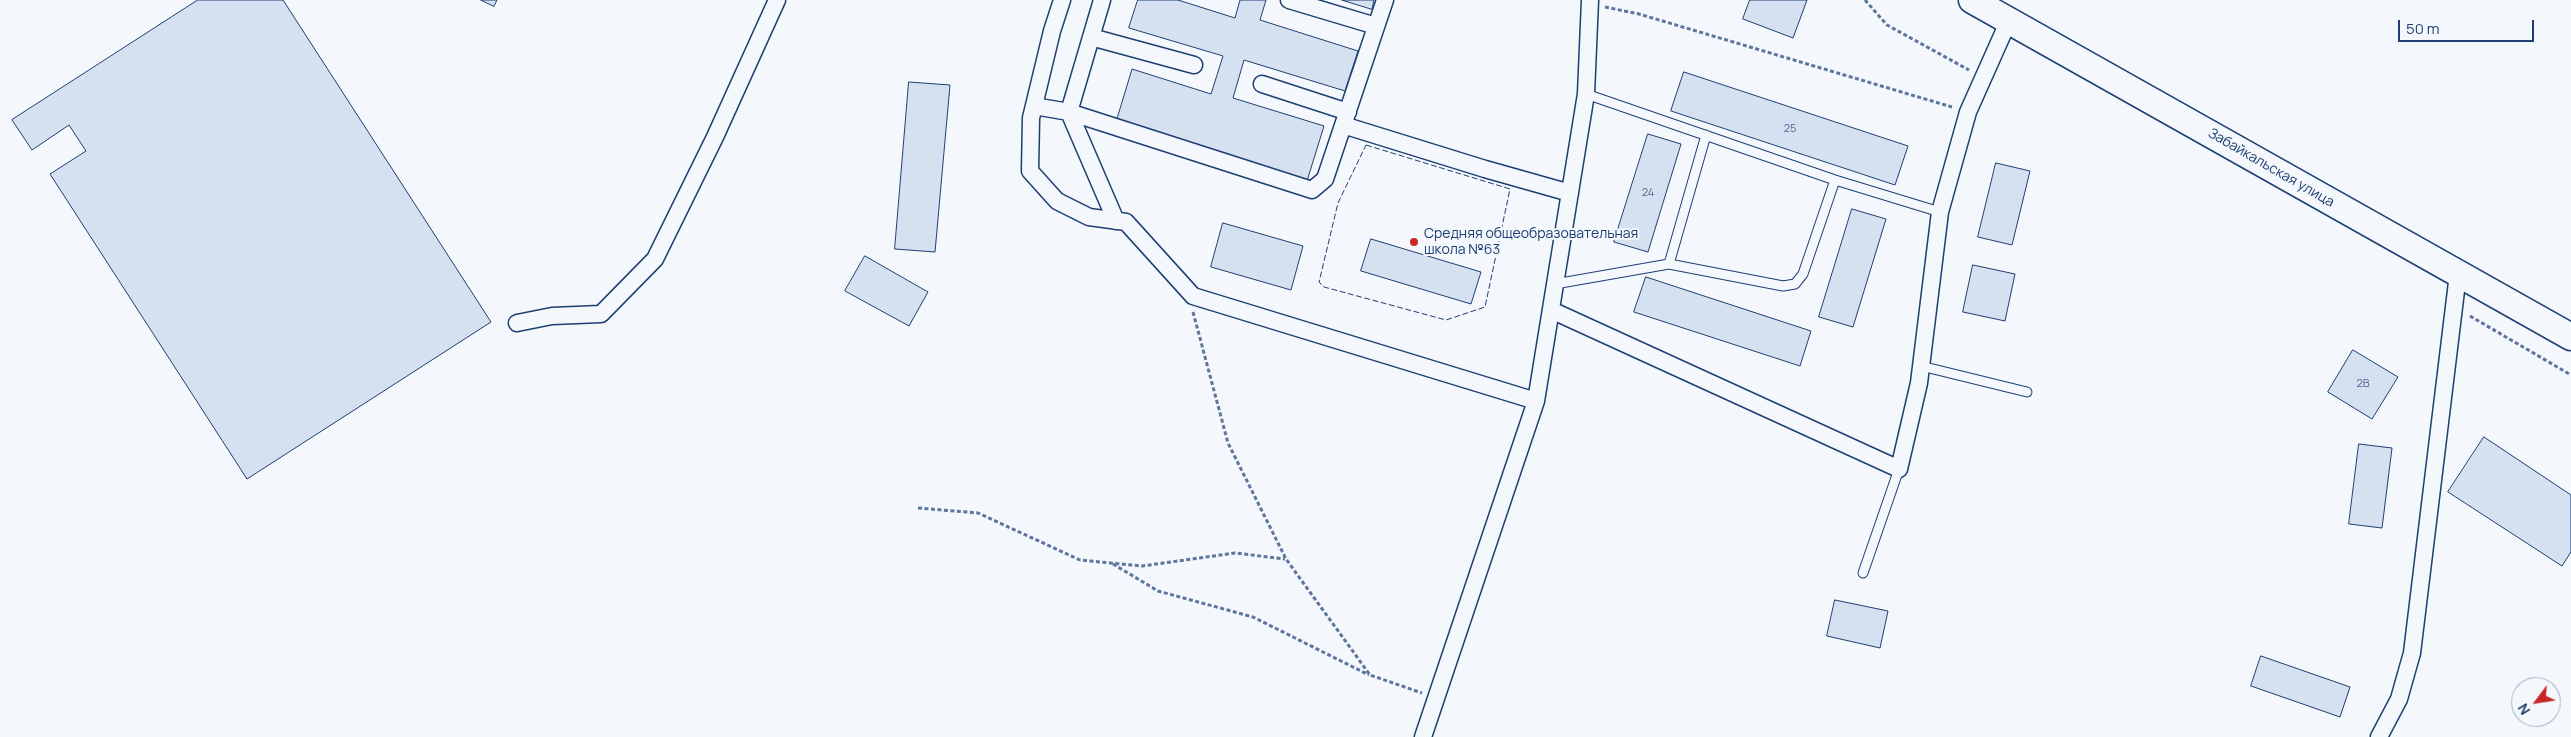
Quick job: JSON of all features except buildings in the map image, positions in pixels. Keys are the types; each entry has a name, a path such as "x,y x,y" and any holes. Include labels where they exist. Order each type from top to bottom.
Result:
{"main road":[{"name":"Забайкальская улица","path":"1972,0 2571,336"}],"street":[{"path":"517,323 552,316 601,314 655,259 716,138 777,0"},
{"path":"1062,0 1031,118 1030,171 1057,201 1089,217 1126,222 1193,296 1536,402"},
{"path":"1102,0 1069,112 1116,221"},
{"path":"1290,0 1376,26"},
{"path":"1034,106 1069,112 1312,190 1325,179 1385,0"},
{"path":"1423,737 1536,402 1586,94 1590,2"},
{"path":"1551,310 1899,469 1921,366 1940,212 1968,112 2009,20"},
{"path":"1091,37 1194,65"},
{"path":"1262,84 1345,119 1485,170 1570,193"},
{"path":"2380,737 2399,699 2412,653 2458,274"}],"lane":[{"path":"1586,94 1836,180 1940,212"},
{"path":"1669,264 1706,135"},
{"path":"1555,284 1669,264 1783,286 1795,284 1803,274 1836,180"},
{"path":"1921,366 2027,392"},
{"path":"1863,573 1899,469"}],"path":[{"path":"1865,0 1887,25 1983,78"},
{"path":"1590,2 1639,14 1968,112"},
{"path":"1184,286 1202,340 1228,443 1286,559 1370,675"},
{"path":"2454,307 2571,375"},
{"path":"918,508 978,513 1080,560 1142,566 1235,553 1286,559"},
{"path":"1112,563 1158,591 1253,617 1370,675 1437,699"}],"fence":[{"path":"1366,145 1510,189 1485,307 1446,320 1324,287 1319,282 1338,203 1366,145"}],"place":[{"name":"Средняя общеобразовательная школа №63","path":"1414,242"}]}
